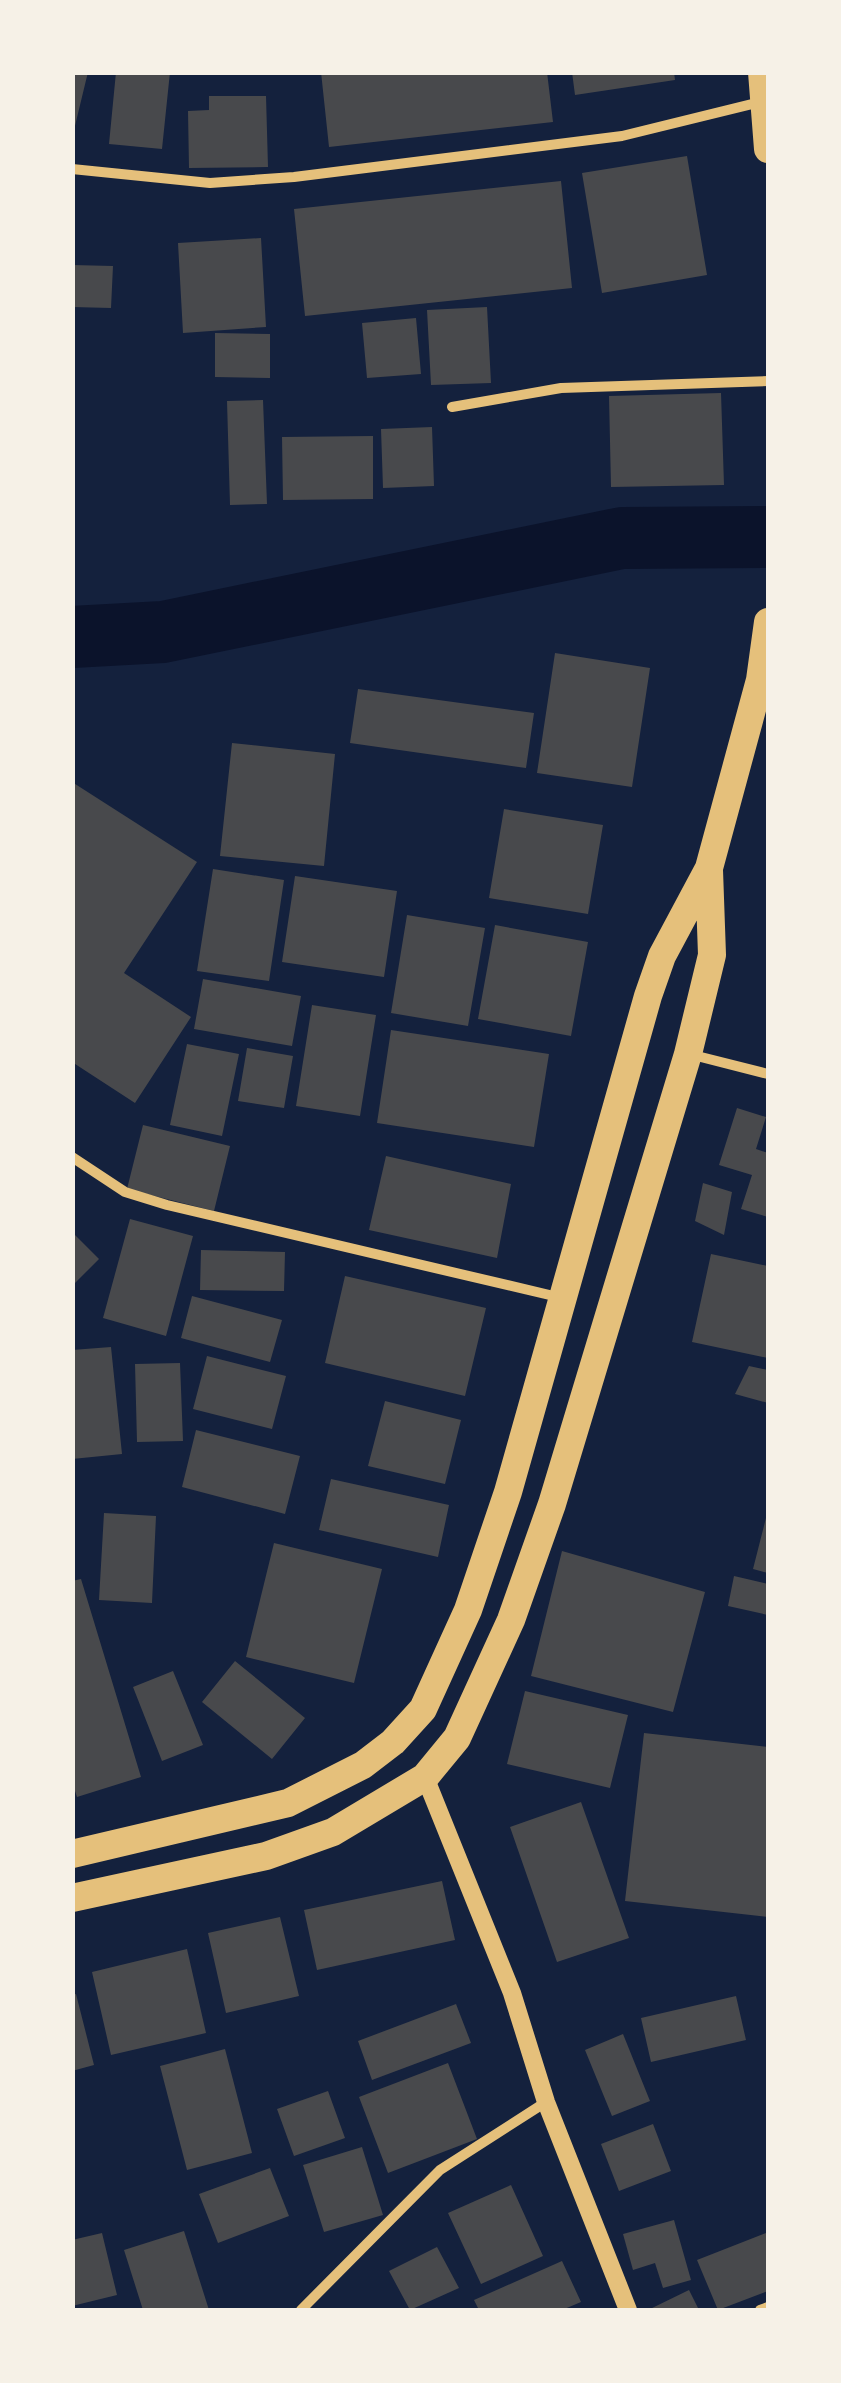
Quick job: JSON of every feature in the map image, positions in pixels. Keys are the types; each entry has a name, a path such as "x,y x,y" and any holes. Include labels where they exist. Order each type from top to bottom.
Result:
{"highway":[{"path":"762,72 768,149"},
{"path":"72,1854 288,1804 363,1765 406,1730 434,1690 468,1610 508,1492 648,996 662,956 709,868 760,680 768,622"},
{"path":"72,1898 298,1846 389,1803 426,1777 457,1738 511,1620 557,1486 688,1054 712,955 709,868"}],"street":[{"path":"72,169 210,183 294,176 622,136 766,101"},
{"path":"452,407 561,388 768,380"},
{"path":"688,1054 768,1074"},
{"path":"72,1157 125,1192 153,1201 561,1297"},
{"path":"426,1777 512,1993 546,2102 628,2310"},
{"path":"301,2310 440,2170 546,2102"},
{"path":"760,2310 768,2307"}],"building":[{"path":"72,72 88,72 74,130 72,130"},
{"path":"116,72 170,72 162,149 109,144"},
{"path":"321,72 547,72 553,122 329,147"},
{"path":"572,72 674,72 675,80 575,95"},
{"path":"209,96 266,96 268,167 189,168 188,111 209,110"},
{"path":"687,156 707,275 602,293 582,173"},
{"path":"561,181 572,288 305,316 294,209"},
{"path":"261,238 266,327 183,333 178,243"},
{"path":"72,265 113,266 111,308 72,307"},
{"path":"487,307 491,383 431,385 427,310"},
{"path":"416,318 421,374 367,378 362,323"},
{"path":"215,333 270,334 270,378 215,377"},
{"path":"721,393 724,485 611,487 609,396"},
{"path":"263,400 267,504 230,505 227,401"},
{"path":"432,427 434,486 383,488 381,429"},
{"path":"373,436 373,499 283,500 282,437"},
{"path":"555,653 650,668 632,787 537,773"},
{"path":"358,689 534,713 526,768 350,743"},
{"path":"232,743 335,754 324,866 220,856"},
{"path":"72,782 197,862 124,973 191,1017 135,1103 72,1062"},
{"path":"504,809 603,825 588,914 489,898"},
{"path":"213,869 284,880 269,981 197,971"},
{"path":"295,876 397,891 384,977 282,962"},
{"path":"407,915 485,928 468,1026 391,1013"},
{"path":"495,925 588,942 571,1036 478,1019"},
{"path":"203,979 301,996 292,1046 194,1029"},
{"path":"312,1005 376,1015 360,1116 296,1106"},
{"path":"391,1030 549,1054 534,1147 377,1123"},
{"path":"187,1044 239,1054 222,1136 170,1125"},
{"path":"247,1048 293,1056 284,1108 238,1101"},
{"path":"737,1108 766,1117 756,1149 768,1153 768,1217 741,1209 752,1175 719,1165"},
{"path":"143,1125 230,1146 214,1211 127,1189"},
{"path":"386,1156 511,1184 497,1258 369,1230"},
{"path":"703,1183 732,1192 724,1235 695,1221"},
{"path":"130,1219 193,1236 166,1336 103,1318"},
{"path":"72,1232 99,1259 72,1286"},
{"path":"201,1250 285,1252 284,1291 200,1290"},
{"path":"711,1254 768,1266 768,1358 692,1342"},
{"path":"345,1276 486,1308 465,1396 325,1363"},
{"path":"192,1296 282,1320 270,1362 181,1338"},
{"path":"111,1347 122,1454 72,1459 72,1350"},
{"path":"207,1356 286,1376 272,1429 193,1409"},
{"path":"180,1363 183,1441 137,1442 135,1364"},
{"path":"749,1366 768,1370 768,1403 735,1394"},
{"path":"385,1401 461,1420 445,1484 368,1466"},
{"path":"196,1430 300,1456 285,1514 182,1487"},
{"path":"331,1479 449,1505 438,1557 319,1530"},
{"path":"104,1513 156,1516 152,1603 99,1600"},
{"path":"768,1514 768,1573 753,1569"},
{"path":"274,1543 382,1569 354,1683 246,1657"},
{"path":"562,1551 705,1592 673,1712 531,1676"},
{"path":"734,1576 768,1584 768,1615 728,1606"},
{"path":"81,1579 141,1777 77,1797 72,1782 72,1581"},
{"path":"235,1661 305,1718 272,1759 202,1702"},
{"path":"173,1671 203,1745 162,1761 133,1687"},
{"path":"525,1691 628,1715 610,1788 507,1764"},
{"path":"644,1733 768,1747 768,1917 625,1901"},
{"path":"581,1802 629,1938 557,1962 510,1827"},
{"path":"442,1881 455,1940 317,1970 304,1910"},
{"path":"280,1917 299,1996 226,2013 208,1933"},
{"path":"187,1949 206,2033 111,2055 92,1972"},
{"path":"76,1994 94,2065 72,2071 72,1995"},
{"path":"736,1996 746,2040 651,2062 641,2018"},
{"path":"456,2004 471,2043 372,2080 358,2041"},
{"path":"623,2034 650,2101 612,2116 585,2050"},
{"path":"225,2049 252,2153 187,2170 160,2066"},
{"path":"448,2063 477,2139 388,2173 359,2097"},
{"path":"328,2091 345,2138 294,2156 277,2109"},
{"path":"653,2124 671,2171 619,2191 601,2144"},
{"path":"362,2147 383,2215 324,2232 303,2165"},
{"path":"270,2168 289,2216 218,2243 199,2194"},
{"path":"511,2185 543,2256 481,2284 448,2213"},
{"path":"674,2220 691,2280 663,2288 655,2263 633,2270 623,2234"},
{"path":"184,2231 209,2310 143,2310 124,2250"},
{"path":"102,2233 117,2295 72,2306 72,2240"},
{"path":"766,2233 768,2291 718,2310 697,2260"},
{"path":"437,2247 459,2288 410,2310 389,2271"},
{"path":"562,2261 581,2302 562,2310 479,2310 474,2300"},
{"path":"689,2290 699,2310 648,2310"}],"waterway":[{"path":"72,637 163,632 622,538 768,537"}]}
